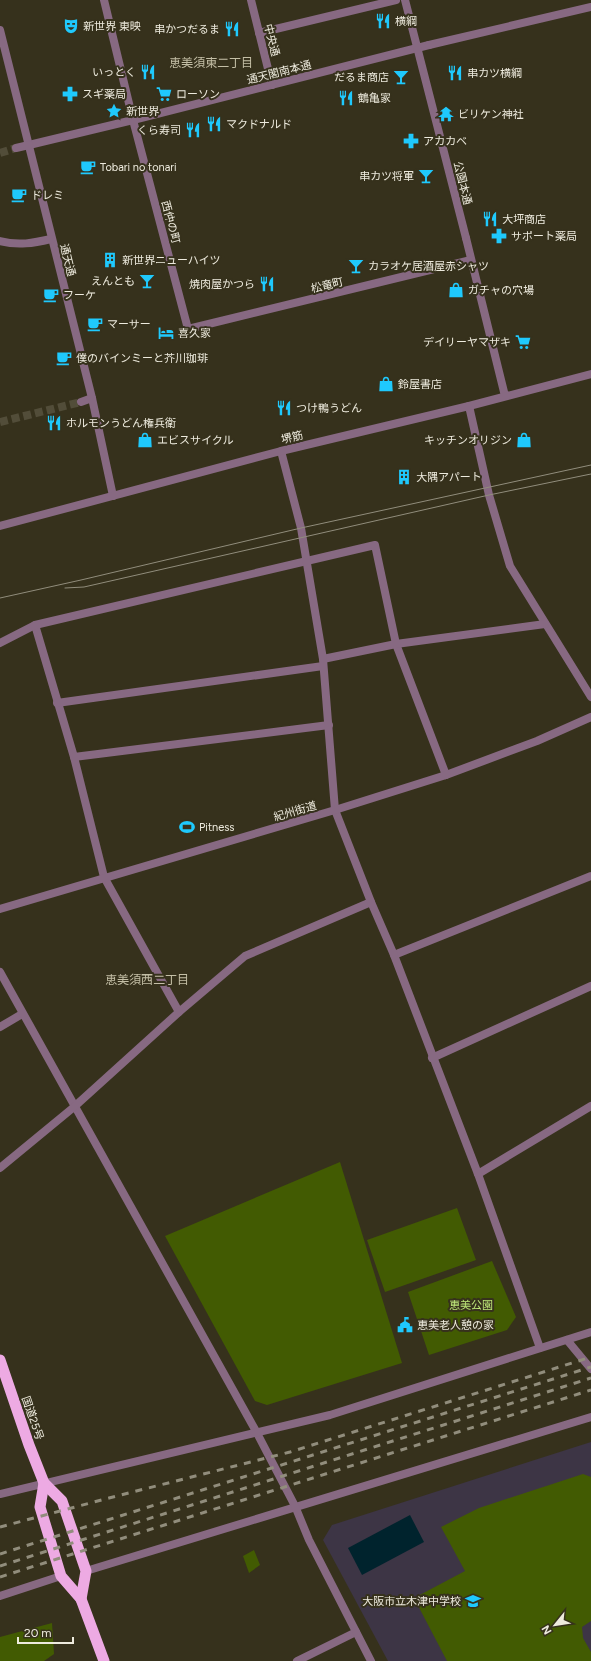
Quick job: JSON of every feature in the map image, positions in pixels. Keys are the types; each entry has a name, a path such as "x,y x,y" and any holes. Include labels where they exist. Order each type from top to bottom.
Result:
{"highway":[{"name":"国道25号","path":"0,1360 29,1445 44,1483 62,1501 86,1572 81,1599"},
{"path":"44,1483 40,1507 61,1576 81,1599 104,1661"}],"street":[{"name":"西仲の町","path":"104,0 133,120 188,329"},
{"name":"中央通","path":"251,0 272,86"},
{"path":"259,33 396,0"},
{"name":"公園本通","path":"405,0 505,396"},
{"name":"通天閣南本通","path":"16,148 272,86 429,45 503,29 591,6"},
{"name":"通天通","path":"0,30 2,47 29,145 51,239 92,398 113,496"},
{"path":"0,241 9,244 28,244 51,239"},
{"name":"松竜町","path":"188,329 309,301 471,260"},
{"name":"堺筋","path":"0,526 281,451 469,406 591,374"},
{"path":"82,402 92,398"},
{"path":"469,406 489,495 510,566 591,697"},
{"path":"281,451 301,528 323,662 335,810 371,902 394,955 432,1058 478,1174 540,1348"},
{"path":"0,643 35,625 374,545 396,644 446,775"},
{"path":"58,702 323,662 396,644 545,624"},
{"path":"35,625 74,757 104,877 179,1012"},
{"name":"紀州街道","path":"0,909 104,877 335,810 446,775 536,741 591,717"},
{"path":"74,757 329,725"},
{"path":"394,955 591,876"},
{"path":"0,1168 74,1107 179,1012 245,956 371,902"},
{"path":"0,972 22,1014 257,1433 295,1506 308,1540 371,1661"},
{"path":"432,1058 591,986"},
{"path":"0,1027 22,1014"},
{"path":"478,1174 591,1106"},
{"path":"0,1494 330,1415 591,1332"},
{"path":"567,1340 591,1369"},
{"path":"86,1572 295,1506 591,1417"},
{"path":"0,1596 61,1576"},
{"path":"297,1661 356,1632"}],"shaded area":[{"name":"大阪市立木津中学校","path":"591,1442 591,1661 388,1661 323,1540 332,1525"}],"green space":[{"path":"340,1162 402,1363 267,1405 255,1401 165,1236"},
{"path":"457,1208 476,1260 385,1292 367,1240"},
{"name":"恵美公園","path":"492,1261 516,1317 507,1330 429,1355 408,1292"},
{"path":"583,1474 591,1477 591,1621 582,1627 583,1638 591,1652 591,1661 447,1661 414,1598 465,1571 441,1527 479,1508"},
{"path":"254,1550 260,1565 249,1573 243,1556"},
{"path":"52,1623 54,1654 44,1661 0,1661 0,1637"}],"water":[{"path":"410,1515 424,1542 362,1575 348,1548"}],"tunnel":[{"path":"0,153 16,148"},
{"path":"0,422 81,402"}],"tram line":[{"path":"0,598 301,528 591,465"},
{"path":"65,588 84,587 489,495 591,474"}],"railway":[{"path":"0,1527 290,1452 591,1357"},
{"path":"0,1554 591,1367"},
{"path":"0,1566 591,1378"},
{"path":"0,1577 591,1390"}],"place":[{"name":"横綱","path":"383,21"},
{"name":"新世界 東映","path":"71,26"},
{"name":"串かつだるま","path":"232,29"},
{"name":"いっとく","path":"148,72"},
{"name":"串カツ横綱","path":"455,73"},
{"name":"だるま商店","path":"401,77"},
{"name":"スギ薬局","path":"70,94"},
{"name":"ローソン","path":"164,94"},
{"name":"鶴亀家","path":"346,98"},
{"name":"新世界","path":"114,111"},
{"name":"ビリケン神社","path":"446,114"},
{"name":"マクドナルド","path":"214,124"},
{"name":"くら寿司","path":"193,130"},
{"name":"アカカベ","path":"411,141"},
{"name":"Tobari no tonari","path":"88,167"},
{"name":"串カツ将軍","path":"426,176"},
{"name":"ドレミ","path":"19,195"},
{"name":"大坪商店","path":"490,219"},
{"name":"サポート薬局","path":"499,236"},
{"name":"新世界ニューハイツ","path":"110,260"},
{"name":"カラオケ居酒屋赤シャツ","path":"356,266"},
{"name":"えんとも","path":"147,281"},
{"name":"焼肉屋かつら","path":"267,284"},
{"name":"ガチャの穴場","path":"456,290"},
{"name":"フーケ","path":"51,295"},
{"name":"マーサー","path":"95,324"},
{"name":"喜久家","path":"166,333"},
{"name":"デイリーヤマザキ","path":"523,342"},
{"name":"僕のバインミーと芥川珈琲","path":"64,358"},
{"name":"鈴屋書店","path":"386,384"},
{"name":"つけ鴨うどん","path":"284,408"},
{"name":"ホルモンうどん権兵衛","path":"54,423"},
{"name":"エビスサイクル","path":"145,440"},
{"name":"キッチンオリジン","path":"524,440"},
{"name":"大隅アパート","path":"404,477"},
{"name":"Pitness","path":"187,827"},
{"name":"恵美老人憩の家","path":"405,1325"},
{"name":"大阪市立木津中学校","path":"473,1601"}],"district":[{"name":"恵美須東二丁目","path":"211,63"},
{"name":"恵美須西二丁目","path":"147,980"}]}
